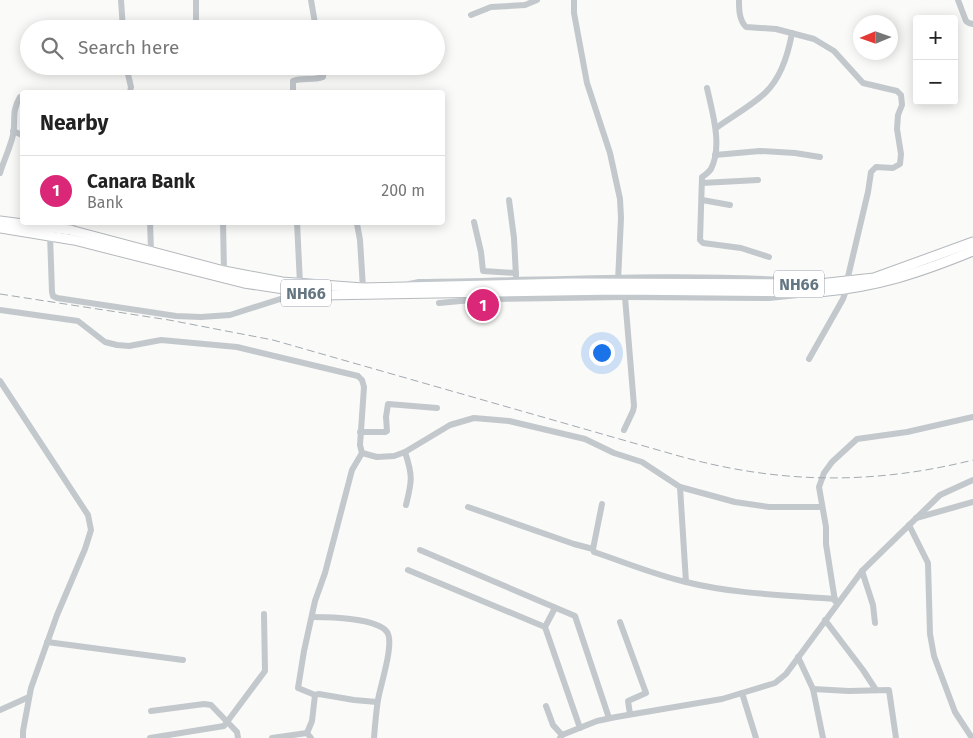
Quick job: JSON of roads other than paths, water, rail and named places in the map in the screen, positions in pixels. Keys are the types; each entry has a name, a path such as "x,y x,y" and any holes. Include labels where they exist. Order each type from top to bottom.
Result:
{"highway":[{"name":"NH66","path":"0,221 20,222"},
{"name":"NH66","path":"58,225 72,226 151,251 224,271 282,282 300,288 620,289 846,286 886,282 911,275 973,251"},
{"name":"NH66","path":"0,228 50,235 244,283 358,295 620,289"},
{"name":"NH66","path":"846,286 874,278 973,242"}],"street":[{"path":"121,0 122,20"},
{"path":"196,0 196,20"},
{"path":"311,0 314,20"},
{"path":"470,15 491,7 525,5 537,0"},
{"path":"574,0 574,13 586,84 610,153 620,199 620,289 634,406 624,430"},
{"path":"739,0 740,13 746,27 776,29 814,39 834,52 863,83 898,91 902,95 897,129 901,154 900,164 894,168 876,167 871,172 843,299 808,359"},
{"path":"958,0 966,21 973,24"},
{"path":"716,128 764,93 776,78 788,54 792,33"},
{"path":"128,75 130,90"},
{"path":"293,90 293,81 323,77 323,75"},
{"path":"707,88 716,128 715,155 711,169 702,177 700,240 703,243 741,248 769,257"},
{"path":"0,173 13,131 13,113 20,97"},
{"path":"13,131 20,134"},
{"path":"715,155 760,151 820,157"},
{"path":"702,183 758,180"},
{"path":"509,200 516,276"},
{"path":"702,200 730,204"},
{"path":"474,222 483,271 620,289"},
{"path":"150,225 151,251"},
{"path":"223,225 224,271"},
{"path":"50,235 53,296 176,316 201,318 230,315 300,288 297,225"},
{"path":"357,225 363,288"},
{"path":"396,287 420,282 516,276"},
{"path":"439,303 764,279 795,280 806,288"},
{"path":"473,293 483,299"},
{"path":"0,310 78,321 105,342 118,346 129,346 161,340 237,347 353,374 362,380 364,387 360,432 362,453 352,470 325,572 315,601 298,688 314,695 319,694 377,702"},
{"path":"0,382 88,515 91,530 57,615 29,697 23,738"},
{"path":"360,432 387,431 386,417 388,404 437,408"},
{"path":"362,453 377,456 394,456 405,452 460,421 474,418 508,421 585,439 614,453 642,462 680,487 736,502 769,507 822,507"},
{"path":"834,609 835,599 826,544 826,527 820,486 824,473 832,462 857,439 907,432 973,418"},
{"path":"405,452 412,480 406,506"},
{"path":"546,706 553,725 561,737 577,729 609,718 722,699 775,683 786,674 862,571 940,495 973,480"},
{"path":"680,487 686,582"},
{"path":"916,518 973,502"},
{"path":"592,549 602,504"},
{"path":"468,507 592,549 594,552 686,582 735,590 835,599"},
{"path":"909,525 928,563 930,634 934,656 955,712 972,738"},
{"path":"420,550 575,616 609,718"},
{"path":"408,570 545,627"},
{"path":"862,571 875,623"},
{"path":"555,608 545,627 577,729 576,738"},
{"path":"150,738 224,726 265,671 264,614"},
{"path":"313,617 343,617 380,626 389,635 384,680 377,702 374,738"},
{"path":"825,620 876,690"},
{"path":"620,622 646,694 628,701 630,714"},
{"path":"47,642 183,660"},
{"path":"798,658 813,689 823,738"},
{"path":"813,689 889,690 896,738"},
{"path":"742,693 756,738"},
{"path":"272,738 309,736 314,695"},
{"path":"0,710 29,697"},
{"path":"151,711 204,704 211,705 237,732 238,738"}],"railway":[{"path":"0,294 169,320 273,340 679,456 753,472 826,478 862,477 899,474 973,460"}],"place":[{"name":"Canara Bank","path":"483,305"}]}
